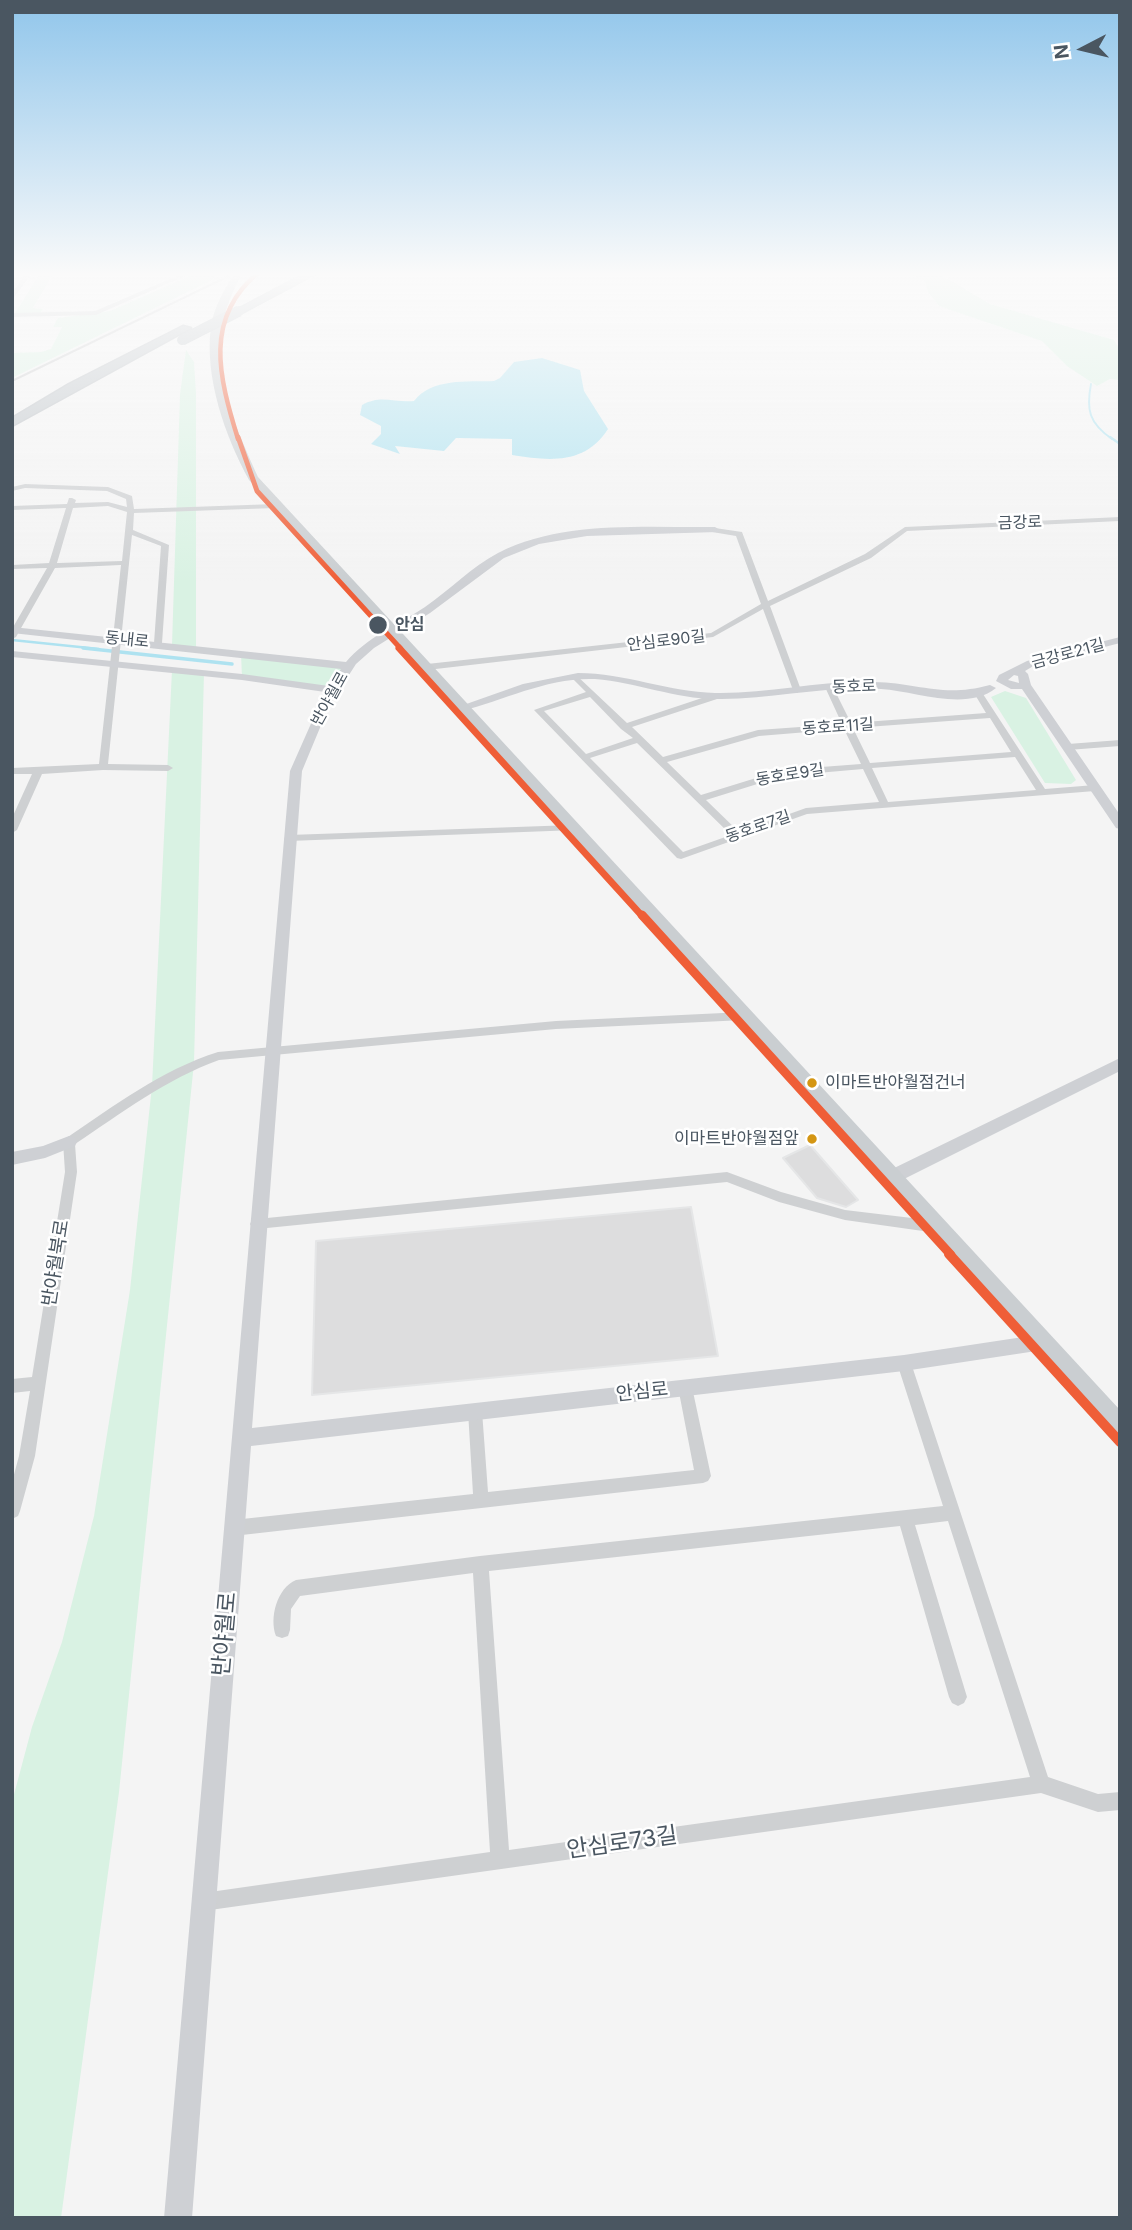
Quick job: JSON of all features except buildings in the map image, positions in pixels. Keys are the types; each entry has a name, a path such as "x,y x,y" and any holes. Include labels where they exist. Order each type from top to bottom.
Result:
{"highway":[{"path":"12,423 93,376"},
{"path":"12,436 113,376"}],"main road":[{"path":"216,376 220,398 253,478 276,506 427,667 461,708 1120,1427"}],"street":[{"path":"12,489 25,486 108,489 129,498 131,511 103,766"},
{"path":"14,632 52,566 76,488"},
{"path":"12,508 108,504 131,511 276,506"},
{"name":"금강로","path":"921,527 1120,519"},
{"name":"안심로90길","path":"427,667 700,638 723,632 765,605 868,555 905,529 921,527"},
{"path":"715,530 739,534 797,690"},
{"name":"반야월로","path":"178,2218 296,771 306,742 348,666 361,652 427,610 485,565 513,550 586,534 715,530"},
{"path":"129,531 165,545 158,643"},
{"path":"12,567 125,563"},
{"name":"동내로","path":"14,632 158,643 348,666"},
{"name":"금강로21길","path":"984,691 991,684 1004,682 1031,663 1120,640"},
{"path":"12,654 242,677 335,690"},
{"path":"241,654 242,677"},
{"path":"1017,671 1023,674 1025,685 1120,825"},
{"path":"575,677 736,834"},
{"name":"동호로","path":"461,708 575,677 614,678 680,693 717,696 878,685 947,696 984,691"},
{"path":"1004,682 1025,685"},
{"path":"829,687 885,805"},
{"path":"984,691 993,715 1042,792"},
{"name":"동호로7길","path":"590,694 538,710 681,856 806,811 1094,788"},
{"name":"동호로","path":"624,727 717,696"},
{"name":"동호로11길","path":"660,761 758,733 993,715"},
{"path":"585,757 637,740"},
{"path":"1068,747 1120,743"},
{"name":"동호로9길","path":"698,799 782,773 1017,754"},
{"path":"12,771 103,766 168,768"},
{"path":"12,830 38,771"},
{"path":"289,838 573,828"},
{"path":"12,1159 44,1152 69,1142 188,1065 218,1056 556,1026 744,1016"},
{"path":"892,1177 1120,1064"},
{"name":"반야월북로","path":"12,1511 27,1456 71,1172 69,1142"},
{"path":"257,1224 727,1177 779,1197 845,1215 939,1227"},
{"name":"안심로","path":"240,1438 904,1363 1043,1342"},
{"path":"904,1363 1041,1784"},
{"path":"12,1386 38,1383"},
{"path":"233,1528 703,1476 685,1387"},
{"path":"475,1411 481,1500"},
{"path":"282,1630 283,1606 296,1588 480,1564 953,1513"},
{"path":"905,1518 958,1697"},
{"path":"480,1564 500,1860"},
{"name":"안심로73길","path":"203,1902 1041,1784 1098,1803 1120,1801"}],"green space":[{"path":"182,376 195,376 196,648 172,645"},
{"path":"1082,376 1120,376 1120,380 1110,379 1097,386"},
{"path":"241,654 348,666 335,690 242,677"},
{"path":"172,670 204,673 194,1063 119,1792 61,2218 12,2218 12,1802 32,1727 62,1642 94,1516 130,1290 152,1086"},
{"path":"1005,691 1026,698 1076,780 1071,784 1045,783 991,697"}],"water":[{"path":"581,376 584,391 608,429 589,449 577,455 553,459 512,455 512,439 456,438 444,451 395,446 400,454 371,444 381,434 381,426 360,415 362,405 382,399 414,401 430,388 440,385 494,381 500,378"}],"waterway":[{"path":"1091,384 1091,415 1098,427 1112,439"},
{"path":"1110,437 1120,444"},
{"path":"12,640 99,649"},
{"path":"83,648 232,664"}],"railway":[{"path":"12,381 22,376"}],"transit line":[{"path":"223,376 235,429 257,491 1120,1442"}],"place":[{"name":"안심","path":"378,625"},
{"name":"이마트반야월점건너","path":"812,1083"},
{"name":"이마트반야월점앞","path":"812,1139"}]}
